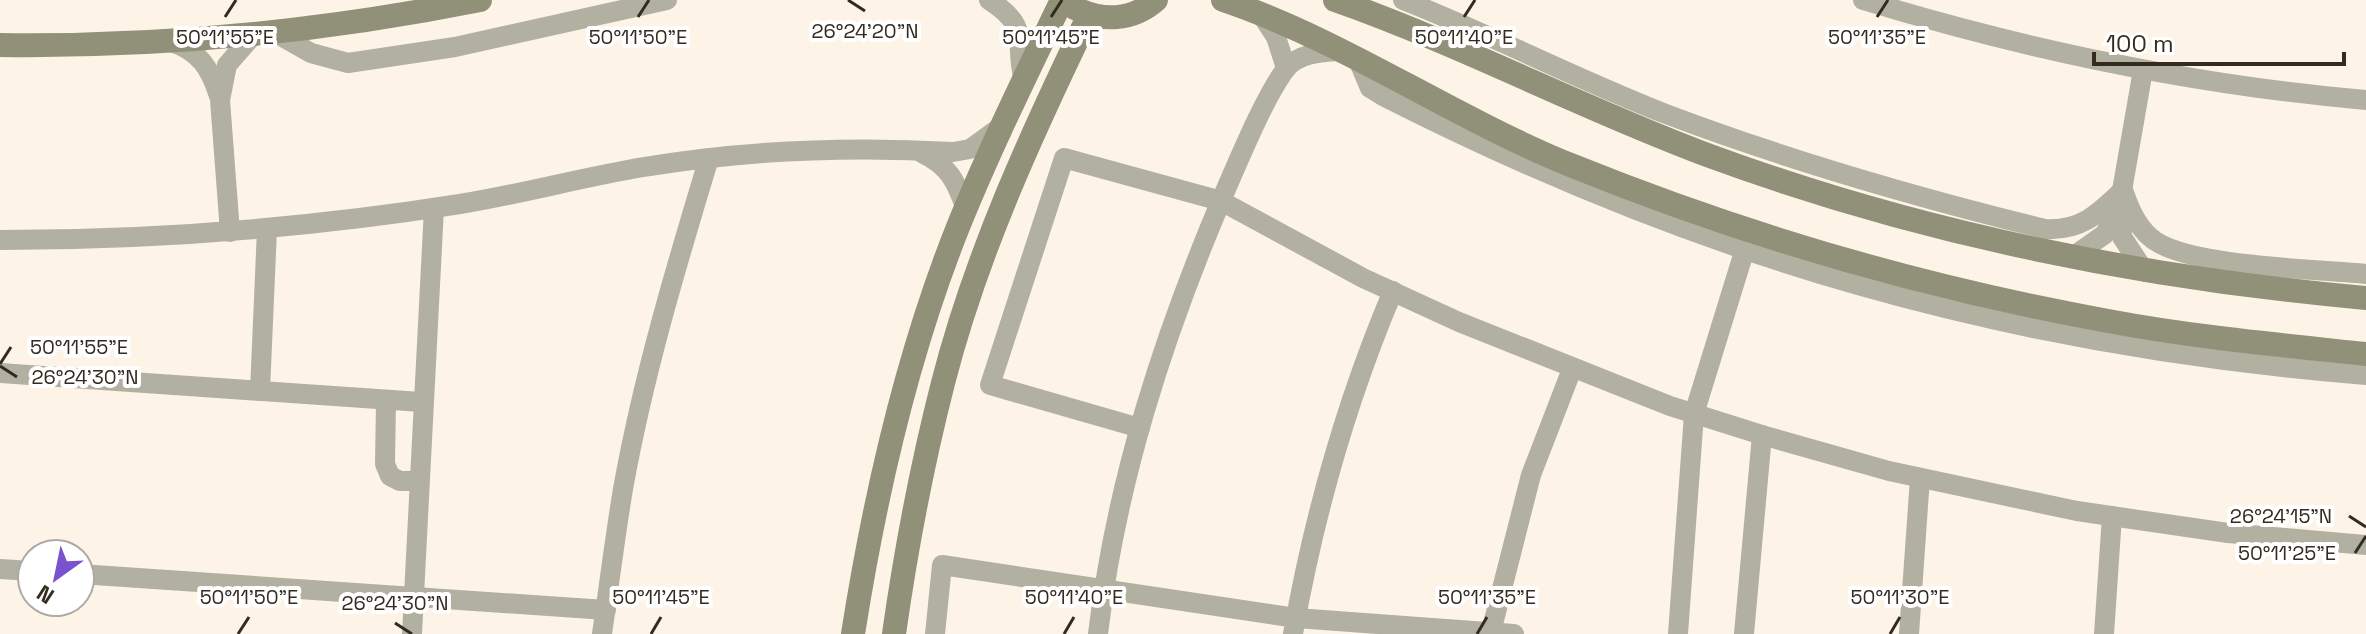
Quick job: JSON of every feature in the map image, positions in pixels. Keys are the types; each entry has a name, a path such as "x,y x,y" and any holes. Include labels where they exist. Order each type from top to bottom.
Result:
{"main road":[{"path":"0,45 172,42 412,14 480,0"},
{"path":"853,634 899,407 937,283 966,209 1024,80 1063,0 1089,15 1126,16 1156,0"},
{"path":"1223,0 1261,14 1350,56 1481,125 1573,166 1817,250 1938,285 2109,321 2366,354"},
{"path":"1335,0 1440,39 1712,157 1827,196 1944,229 2071,258 2145,272 2366,298"},
{"path":"894,634 908,539 944,381 984,254 1024,151 1089,15"}],"street":[{"path":"220,100 227,65 264,33 311,53 348,63 455,47 603,11 667,0"},
{"path":"989,0 1007,12 1023,43 1019,64 1024,80"},
{"path":"1403,0 1664,113 1818,169 1910,196 2045,229 2065,230 2098,214 2122,196"},
{"path":"1863,0 2000,39 2143,70 2366,100"},
{"path":"1261,14 1276,37 1286,68"},
{"path":"172,42 199,56 209,69 220,100 230,232"},
{"path":"1098,634 1104,590 1140,428 1161,353 1221,201 1286,68 1302,57 1350,56 1370,88 1453,131 1582,190 1744,252 1959,314 2078,339 2247,365 2366,375"},
{"path":"2143,70 2122,196 2122,237 2145,272"},
{"path":"0,240 267,229 434,208 709,158 820,149 953,152 970,149 1003,125"},
{"path":"914,150 944,164 966,209"},
{"path":"602,634 623,488 637,420 670,288 709,158"},
{"path":"1140,428 990,385 1064,158 1221,201 1393,291 1572,369 1694,414 1762,435 1920,478 2112,516 2228,533 2366,545"},
{"path":"2071,258 2105,234 2122,196"},
{"path":"2122,196 2149,237 2171,250 2240,261 2366,274"},
{"path":"412,634 421,402 434,208"},
{"path":"260,391 267,229"},
{"path":"1678,634 1694,414 1744,252"},
{"path":"1294,626 1317,514 1345,414 1393,291"},
{"path":"1491,632 1531,475 1572,369"},
{"path":"0,373 421,402"},
{"path":"386,400 385,464 390,476 400,481 417,481"},
{"path":"1744,634 1762,435"},
{"path":"1909,634 1920,478"},
{"path":"2104,634 2112,516"},
{"path":"935,634 942,565 1104,590 1294,626 1514,634"},
{"path":"96,575 606,610"}]}
